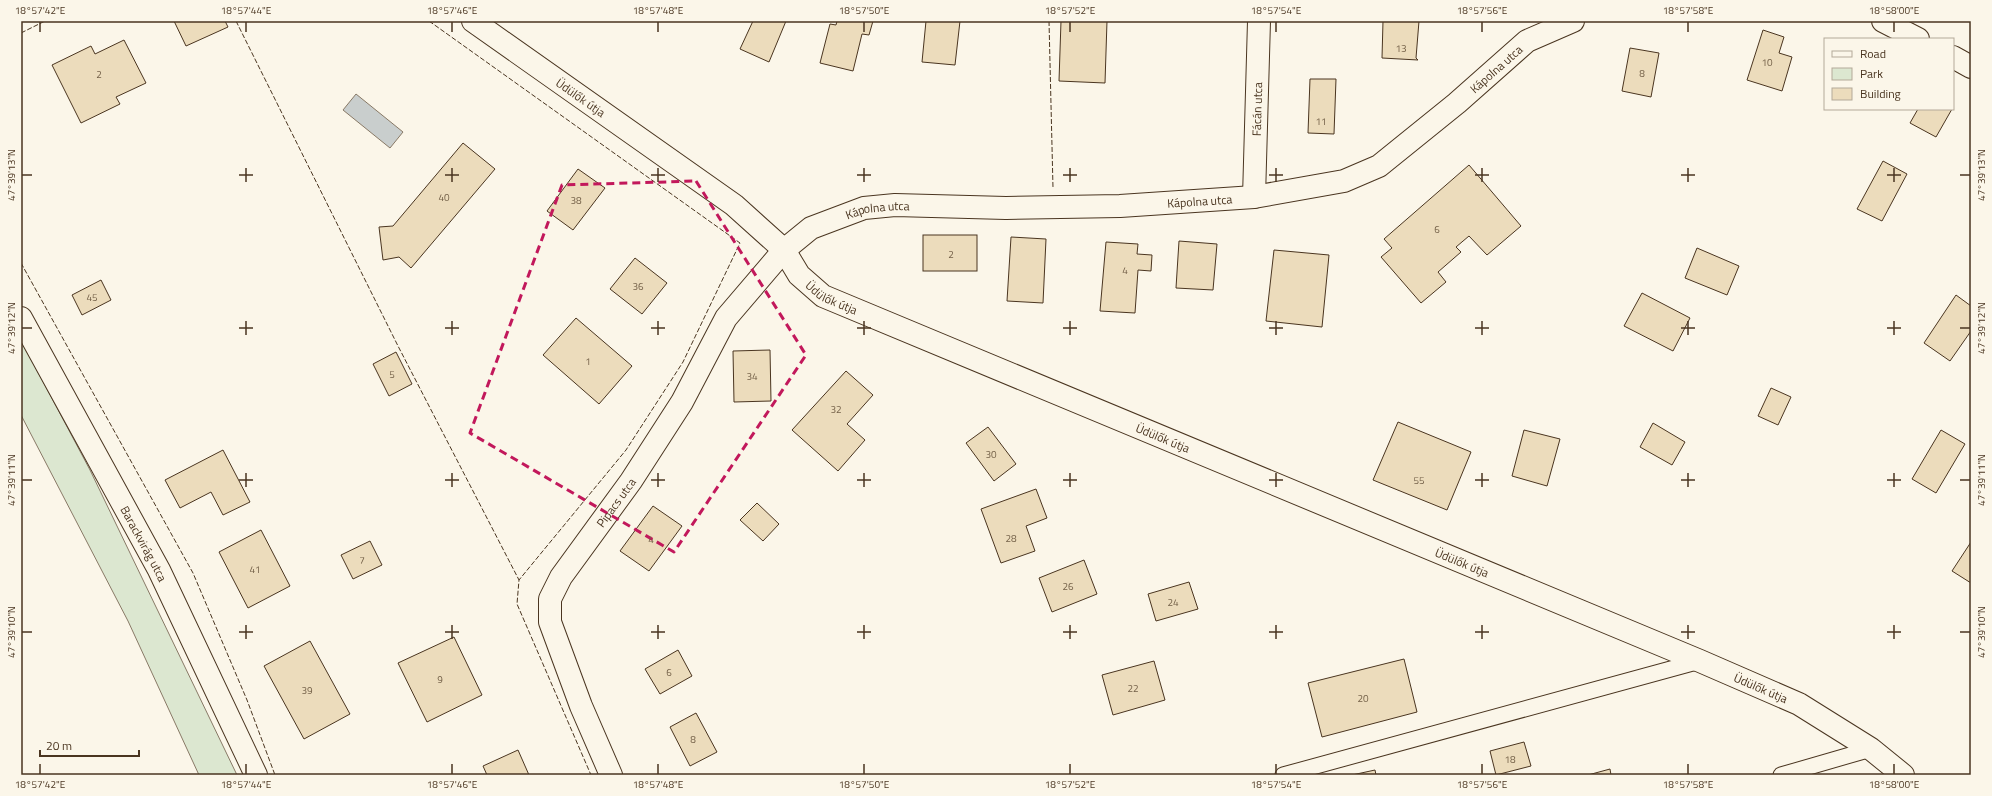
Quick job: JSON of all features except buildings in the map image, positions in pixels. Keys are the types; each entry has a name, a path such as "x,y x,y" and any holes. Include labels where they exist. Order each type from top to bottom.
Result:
{"street":[{"name":"Üdülők útja","path":"473,21 734,205 784,250 799,274 823,296 1700,661 1799,704 1871,749 1903,775"},
{"name":"Fácán utca","path":"1254,197 1259,21"},
{"name":"Kápolna utca","path":"784,250 811,228 864,208 895,205 1006,208 1120,206 1254,197 1344,181 1379,166 1457,103 1529,31 1573,21"},
{"path":"1883,21 1916,38"},
{"path":"1954,58 1971,67"},
{"name":"Pipacs utca","path":"611,775 581,706 550,622 550,599 561,577 631,481 682,402 726,318 784,250"},
{"name":"Barackvirág utca","path":"21,318 159,570 256,775"}],"lane":[{"path":"1283,775 1700,661"},
{"path":"1781,775 1871,749"}],"highlighted area":[{"path":"696,181 806,355 674,552 470,433 562,185"}],"green space":[{"path":"21,340 90,470 237,775 199,775 128,621 21,415"}],"shaded area":[{"path":"356,94 403,132 390,148 343,110"}],"fence":[{"path":"21,33 45,21"},
{"path":"236,21 398,346 519,580"},
{"path":"429,21 740,243 683,362 626,450 519,580 517,604 591,775"},
{"path":"1049,21 1053,188"},
{"path":"21,263 193,573 247,700 275,775"}]}
